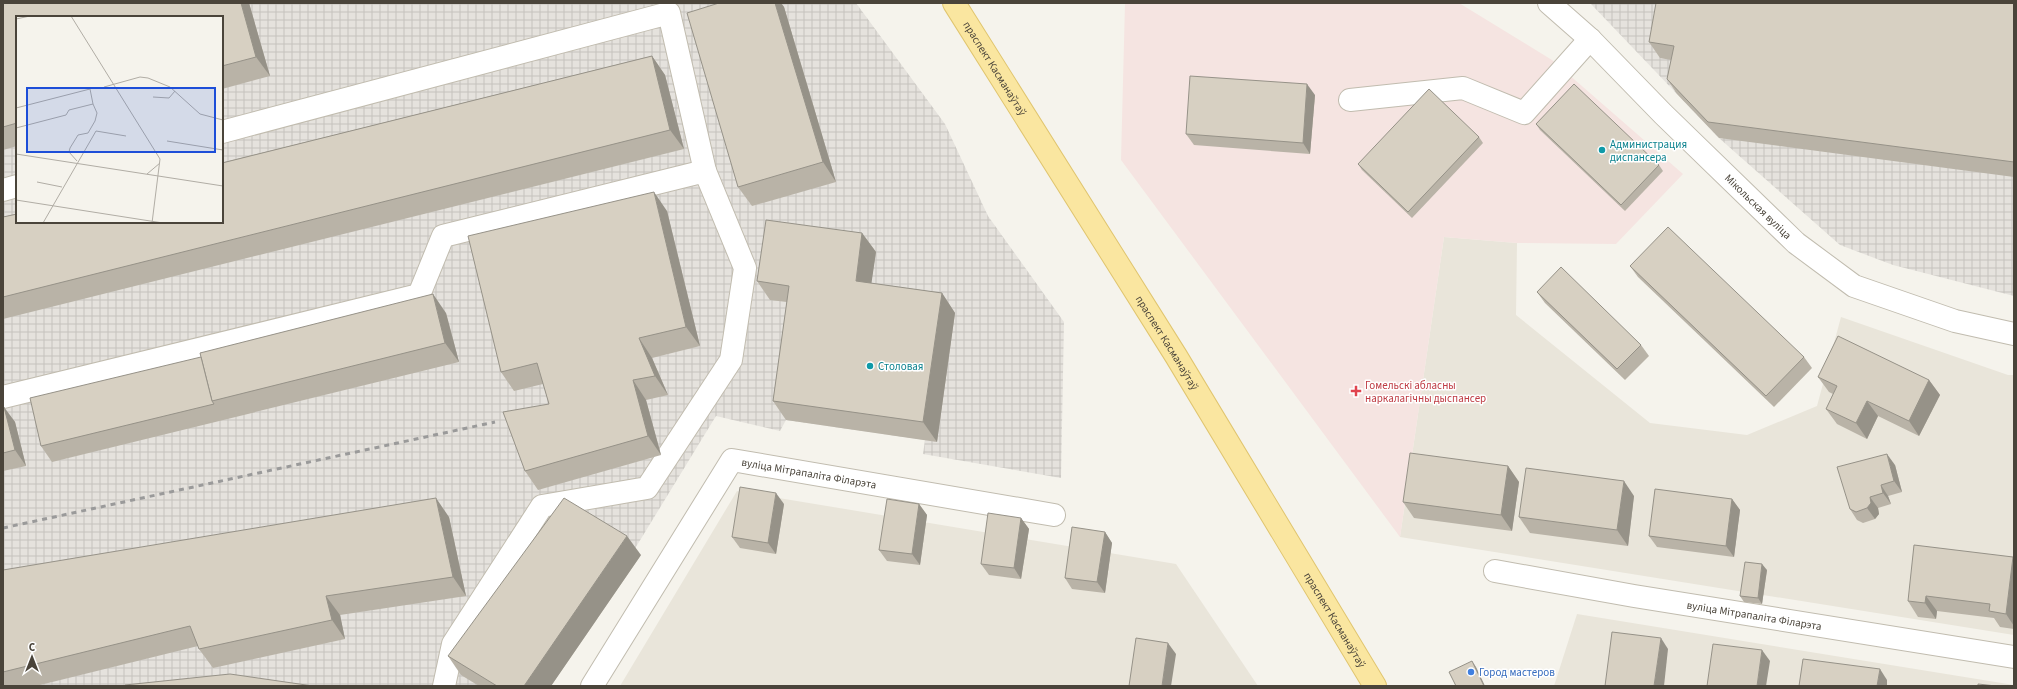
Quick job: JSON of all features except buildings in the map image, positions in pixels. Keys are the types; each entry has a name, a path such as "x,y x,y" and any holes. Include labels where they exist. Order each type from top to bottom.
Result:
{"main road":[{"name":"праспект Касманаўтаў","path":"954,3 1176,356 1375,686"}],"street":[{"name":"Мікольская вуліца","path":"1549,3 1590,39 1663,114 1796,243 1854,286 1955,321 2014,334"},
{"path":"223,132 668,13 705,171 745,268 731,360 647,488 542,506 453,644 444,686"},
{"path":"1350,100 1463,88 1524,113 1590,39"},
{"path":"3,397 419,295 443,236 705,171"},
{"path":"3,190 16,186"},
{"name":"вуліца Мітрапаліта Філарэта","path":"592,686 732,460 1054,515"},
{"name":"вуліца Мітрапаліта Філарэта","path":"1495,571 1642,598 2014,657"}],"shaded area":[{"path":"3,3 856,3 945,124 988,216 1064,322 1061,478 923,454 925,440 786,420 780,431 716,416 551,686 3,686"},
{"name":"Гомельскі абласны наркалагічны дыспансер","path":"1125,3 1459,3 1552,60 1683,174 1616,244 1517,243 1444,237 1400,537 1121,160"},
{"path":"1590,3 2014,3 2014,296 1893,265 1840,245 1719,138"},
{"path":"1444,237 1517,243 1516,315 1650,423 1747,435 1817,406 1841,317 2008,375 2014,375 2014,635 1400,537"},
{"path":"737,491 1176,564 1258,686 620,686"},
{"path":"1577,614 2014,685 2014,686 1554,686"}],"railway":[{"path":"3,528 495,422"}],"place":[{"name":"Администрация диспансера","path":"1602,150"},
{"name":"Столовая","path":"870,366"},
{"name":"Гомельскі абласны наркалагічны дыспансер","path":"1356,391"},
{"name":"Город мастеров","path":"1471,672"}]}
